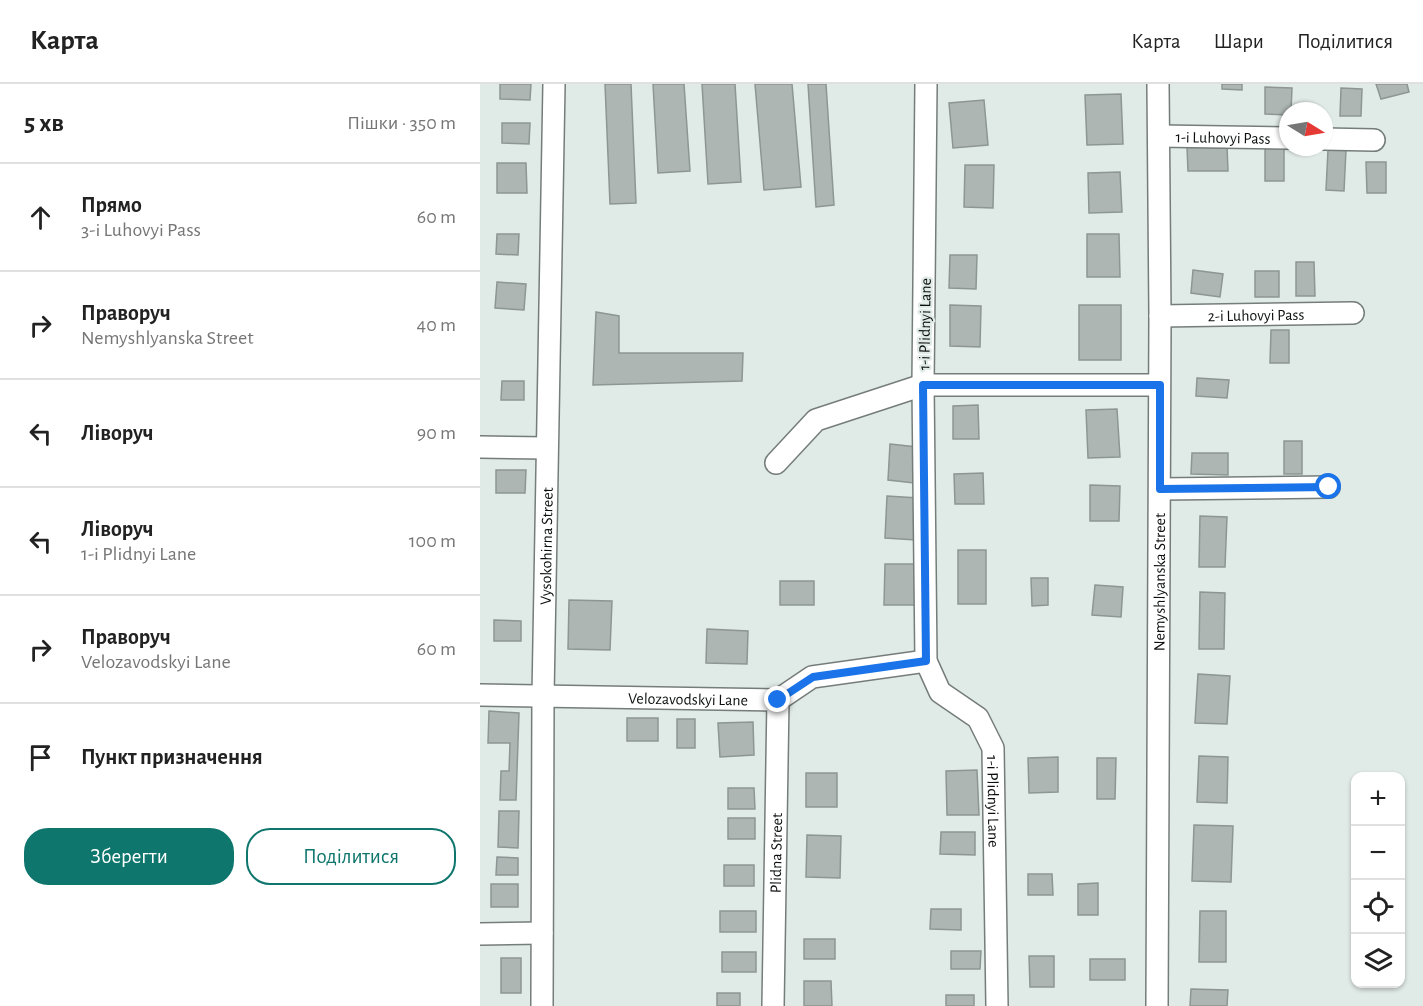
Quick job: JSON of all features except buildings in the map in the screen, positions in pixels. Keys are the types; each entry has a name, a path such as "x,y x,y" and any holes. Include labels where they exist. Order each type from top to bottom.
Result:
{"street":[{"name":"Vysokohirna Street","path":"542,1006 543,696 554,84"},
{"name":"1-i Plidnyi Lane","path":"926,84 923,385 926,661 940,692 978,718 993,748 997,1006"},
{"name":"Nemyshlyanska Street","path":"1157,1006 1160,489 1158,84"},
{"name":"1-i Luhovyi Pass","path":"1159,136 1279,138"},
{"path":"1333,139 1374,140"},
{"name":"2-i Luhovyi Pass","path":"1160,316 1353,313"},
{"path":"776,463 816,420 923,385 1160,385"},
{"path":"480,447 547,448"},
{"path":"1160,489 1329,487"},
{"path":"778,700 813,677 926,661"},
{"name":"Velozavodskyi Lane","path":"480,695 778,700"},
{"name":"Plidna Street","path":"773,1006 778,700"},
{"path":"480,934 542,933"}],"route":[{"path":"778,700 813,677 926,661 923,385 1160,385 1160,489 1329,487"}]}
